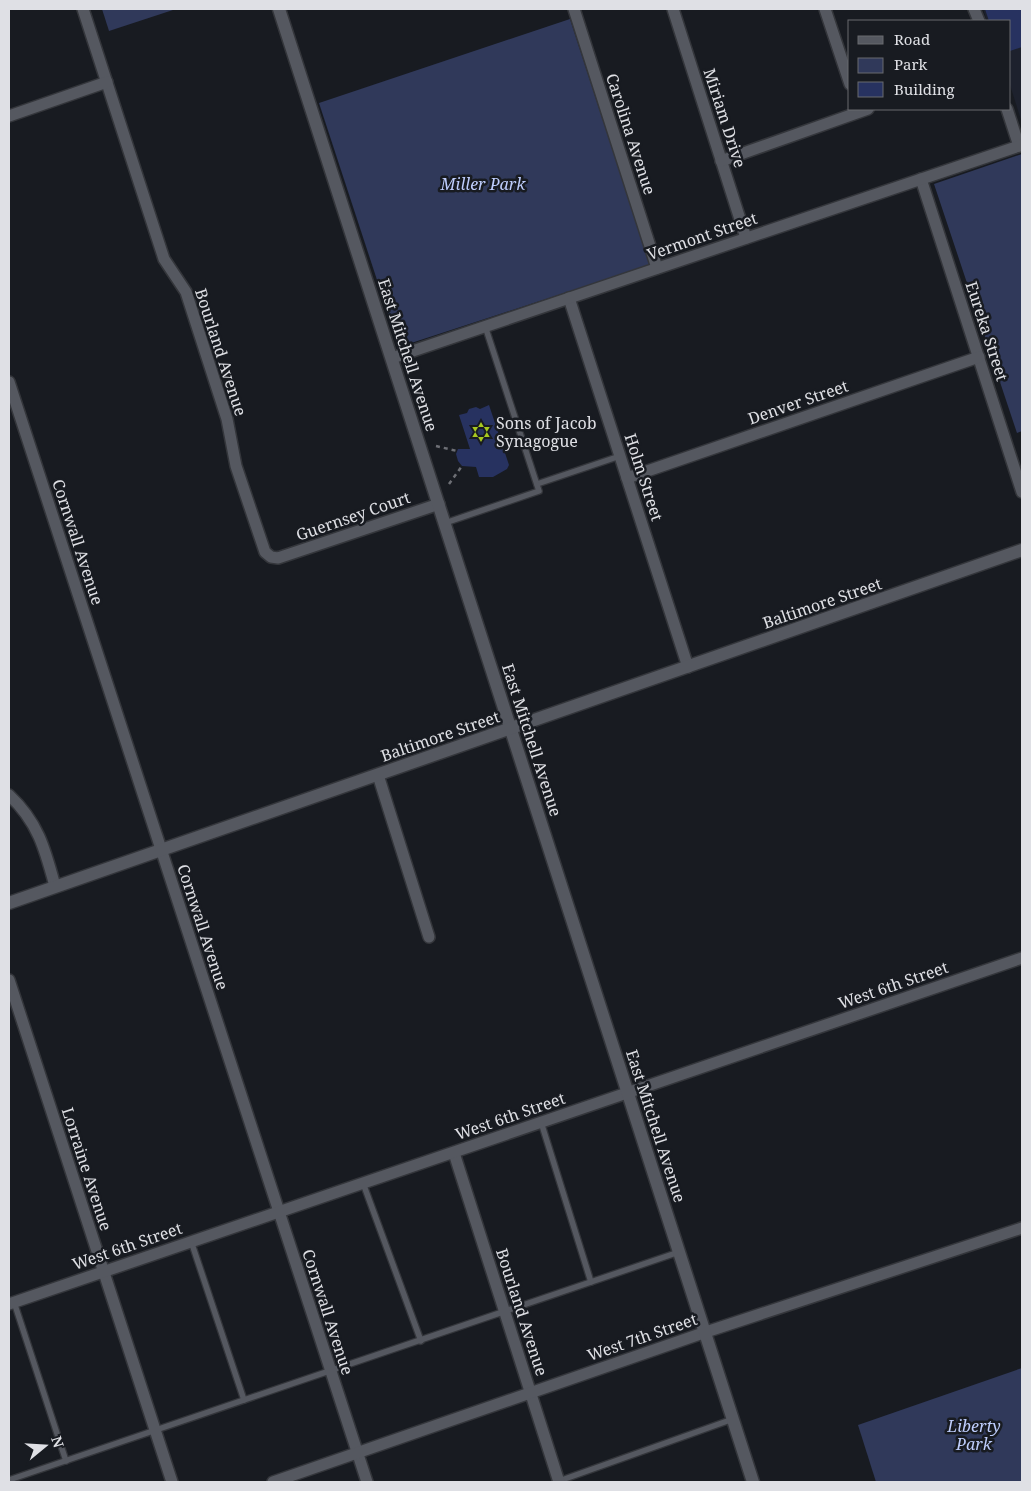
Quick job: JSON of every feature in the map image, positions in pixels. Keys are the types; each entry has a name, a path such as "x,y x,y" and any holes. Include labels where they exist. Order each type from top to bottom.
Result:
{"street":[{"name":"Bourland Avenue","path":"83,9 164,258 186,292 227,419 236,466 265,552 271,557 278,558"},
{"name":"East Mitchell Avenue","path":"279,9 754,1482"},
{"name":"Carolina Avenue","path":"574,9 657,268"},
{"name":"Miriam Drive","path":"672,9 746,238"},
{"path":"825,9 848,78"},
{"path":"9,116 107,82"},
{"path":"721,161 862,110"},
{"path":"1008,110 1021,145"},
{"name":"Vermont Street","path":"392,358 1021,145"},
{"name":"Eureka Street","path":"921,179 1022,492"},
{"name":"Holm Street","path":"569,298 688,667"},
{"name":"Denver Street","path":"627,478 978,357"},
{"name":"Cornwall Avenue","path":"9,382 367,1482"},
{"name":"Guernsey Court","path":"278,558 439,504"},
{"name":"Baltimore Street","path":"9,903 1022,550"},
{"path":"378,775 429,937"},
{"path":"9,795 26,813 39,833 55,886"},
{"name":"West 6th Street","path":"12,1303 1022,958"},
{"name":"Lorraine Avenue","path":"9,980 172,1482"},
{"name":"Bourland Avenue","path":"454,1152 559,1482"},
{"name":"West 7th Street","path":"274,1482 706,1332 1022,1228"}],"lane":[{"path":"445,523 539,491 485,326"},
{"path":"536,484 620,456"},
{"path":"541,1122 591,1282"},
{"path":"363,1183 421,1341"},
{"path":"191,1241 244,1400"},
{"path":"9,1480 680,1252"},
{"path":"12,1303 66,1461"},
{"path":"559,1482 733,1419"}],"path":[{"path":"436,446 457,451"},
{"path":"449,484 462,466"}],"shaded area":[{"path":"983,9 1022,9 1022,123 1011,88 1011,20 987,20"}],"green space":[{"path":"102,9 176,9 109,31"},
{"name":"Miller Park","path":"570,19 650,265 399,347 319,103"},
{"path":"1022,154 1022,431 1017,433 934,184"},
{"name":"Liberty Park","path":"1022,1368 1022,1482 876,1482 858,1425"}],"building":[{"path":"985,9 1022,9 1022,47 1011,51 1011,20 989,20"},
{"name":"Sons of Jacob Synagogue","path":"489,405 509,465 507,469 493,477 479,477 476,467 462,466 458,461 456,454 458,449 470,449 459,415 467,413 469,409 476,407 480,409"}],"place":[{"name":"Sons of Jacob Synagogue","path":"481,432"}]}
